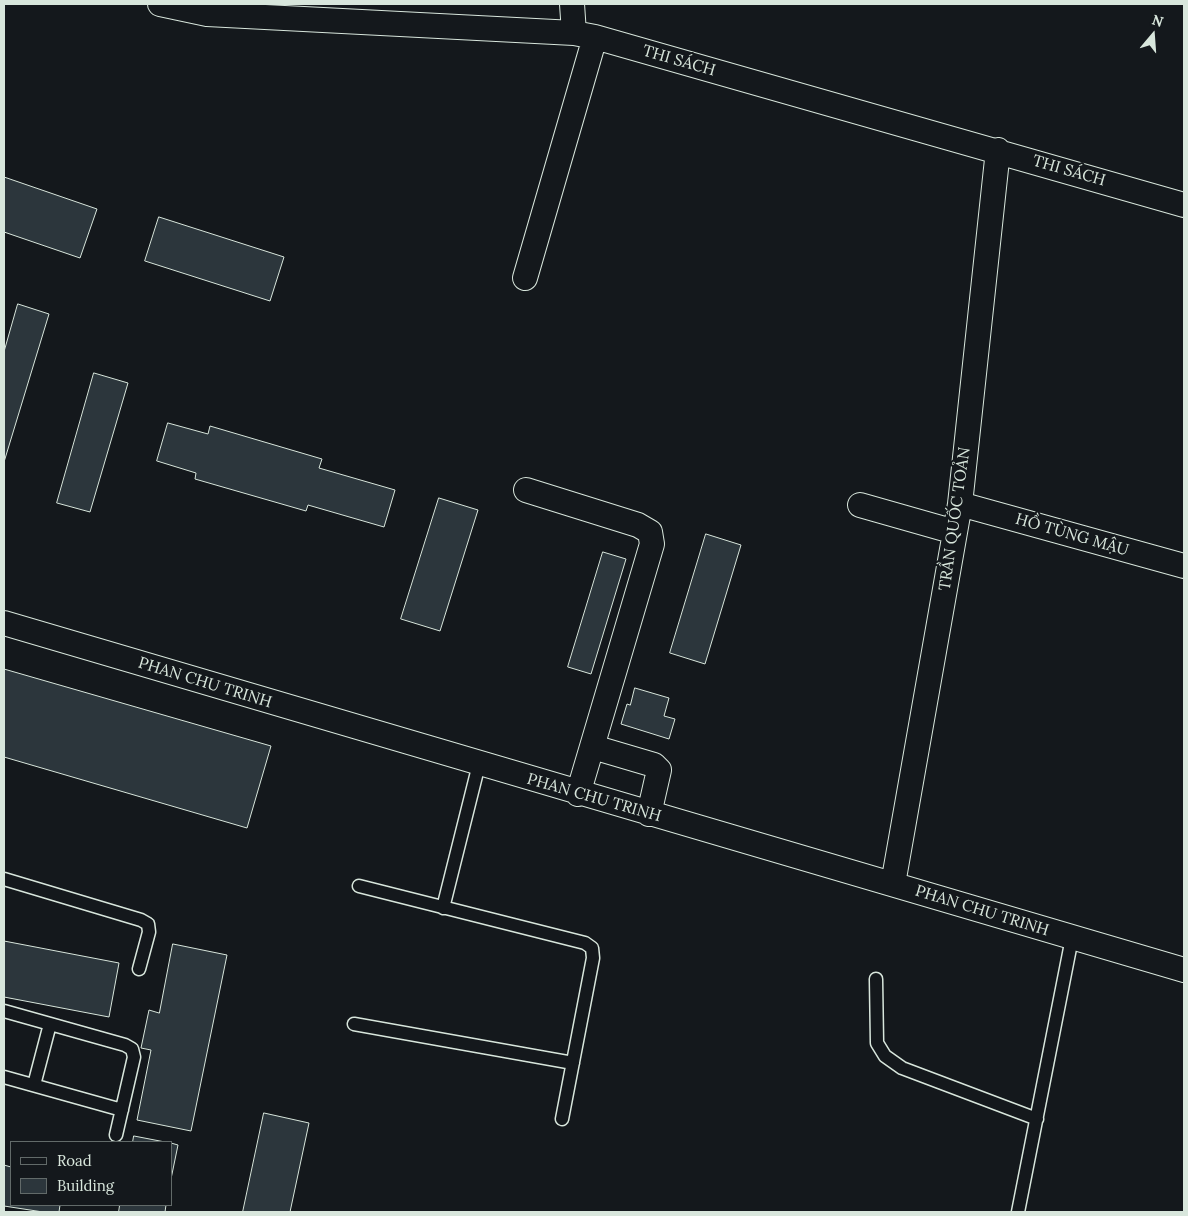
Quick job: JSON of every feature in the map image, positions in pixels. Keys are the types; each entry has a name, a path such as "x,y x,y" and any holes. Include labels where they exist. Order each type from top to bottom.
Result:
{"street":[{"name":"THI SÁCH","path":"160,4 207,14 584,35 998,150 1184,205"},
{"path":"525,278 584,35 572,4"},
{"name":"TRẦN QUỐC TOẢN","path":"892,884 956,532 998,150"},
{"path":"526,490 638,525 650,532 652,544 578,794"},
{"name":"HỒ TÙNG MẬU","path":"960,504 1184,566"},
{"path":"860,505 956,532"},
{"name":"PHAN CHU TRINH","path":"4,623 578,794 1184,970"},
{"path":"592,747 654,765 659,770 649,814"}],"lane":[{"path":"443,908 478,764"},
{"path":"4,879 141,920 148,924 149,932 139,969"},
{"path":"359,886 585,943 592,948 593,958 562,1119"},
{"path":"1018,1212 1072,938"},
{"path":"876,979 876,1043 885,1056 902,1068 1037,1119"},
{"path":"4,1011 125,1045 132,1049 134,1057 116,1135"},
{"path":"34,1085 50,1024"},
{"path":"354,1024 573,1063"},
{"path":"4,1077 122,1110"}],"building":[{"path":"4,177 97,209 80,258 4,232"},
{"path":"159,217 284,257 270,301 145,261"},
{"path":"18,304 49,314 4,462 4,352"},
{"path":"94,373 128,383 90,512 57,503"},
{"path":"168,423 208,434 210,426 322,459 319,468 395,490 384,527 308,505 306,511 195,479 196,473 157,461"},
{"path":"439,498 478,510 440,631 401,619"},
{"path":"706,534 741,545 705,664 670,653"},
{"path":"603,552 626,559 591,674 568,667"},
{"path":"4,669 271,746 247,828 4,757"},
{"path":"635,688 669,698 664,716 675,719 669,739 621,724 627,704 630,705"},
{"path":"4,941 119,963 109,1017 4,997"},
{"path":"173,944 227,955 191,1131 137,1120 151,1050 141,1048 149,1010 159,1013"},
{"path":"264,1113 309,1123 290,1212 243,1212"},
{"path":"134,1136 160,1141 133,1141"},
{"path":"172,1143 178,1145 172,1174"},
{"path":"4,1165 10,1167 10,1206 60,1206 59,1212 43,1212 4,1206"},
{"path":"120,1206 166,1206 165,1212 119,1212"}]}
